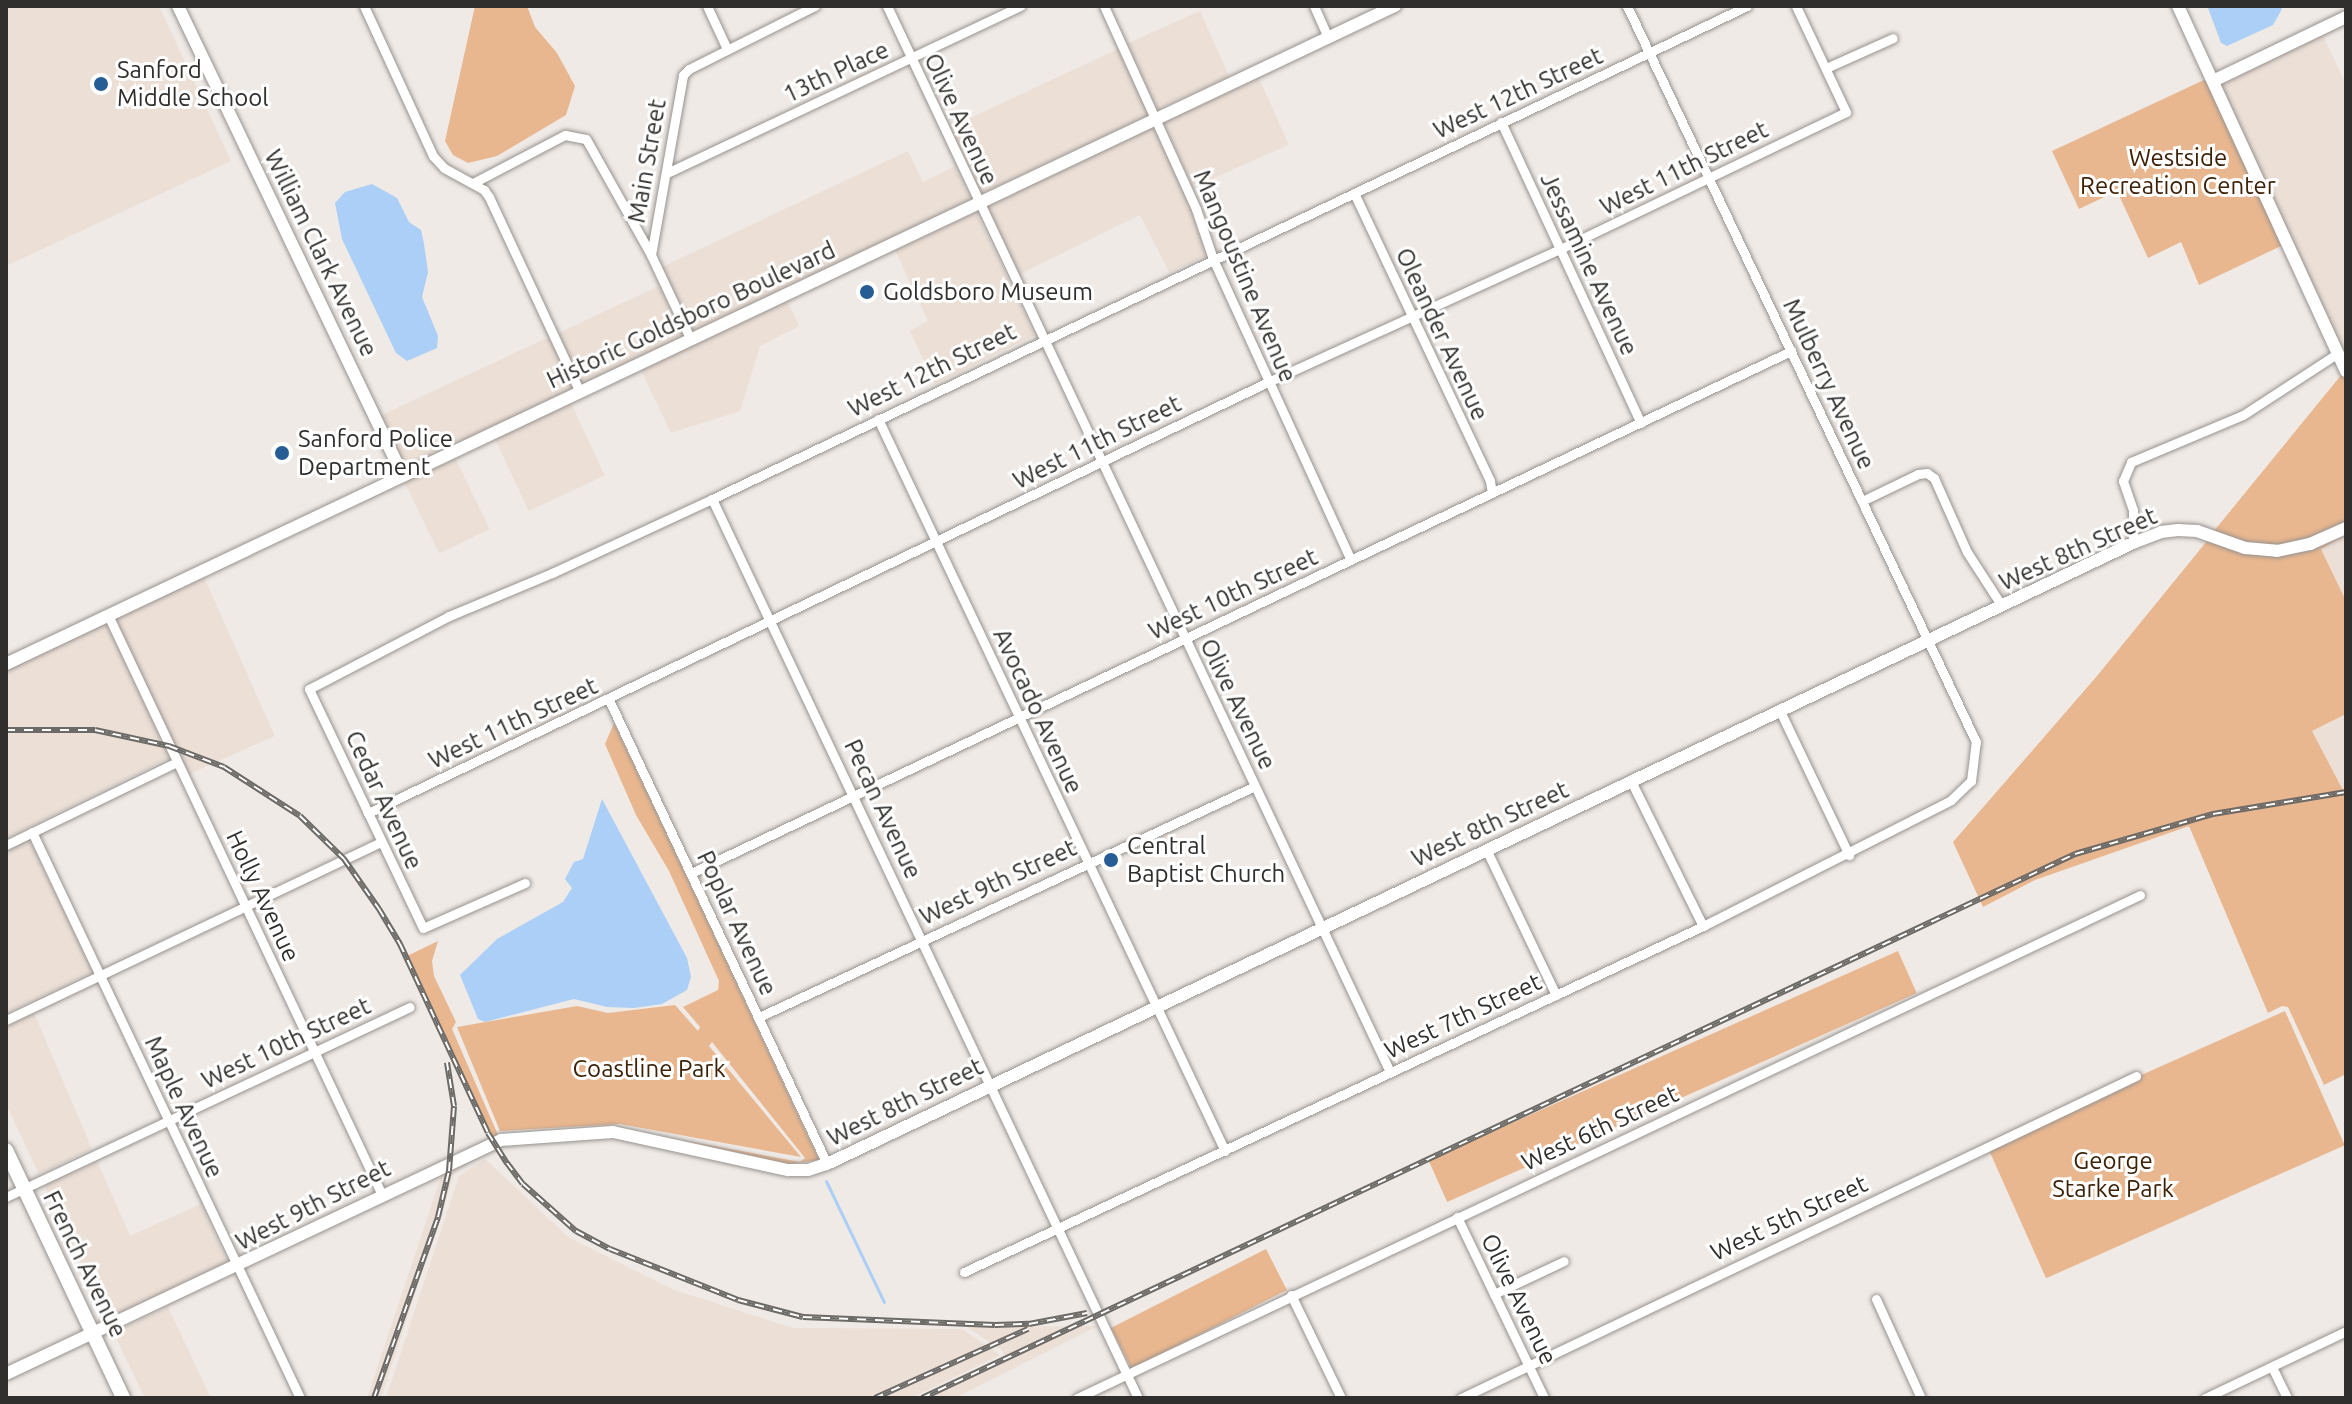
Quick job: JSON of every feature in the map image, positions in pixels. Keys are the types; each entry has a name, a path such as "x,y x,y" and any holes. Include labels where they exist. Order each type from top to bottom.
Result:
{"main road":[{"name":"French Avenue","path":"6,1150 123,1398"}],"street":[{"name":"William Clark Avenue","path":"178,6 403,476"},
{"path":"364,6 433,156 444,168 473,183 489,197 580,392"},
{"path":"707,6 727,49 815,6"},
{"name":"Olive Avenue","path":"887,6 1390,1072"},
{"name":"13th Place","path":"667,173 1021,6"},
{"name":"Mangoustine Avenue","path":"1104,6 1157,118 1196,209 1213,259 1351,560"},
{"path":"1314,6 1328,38"},
{"name":"Historic Goldsboro Boulevard","path":"6,664 1395,6"},
{"name":"Mulberry Avenue","path":"1627,6 1976,742 1971,781"},
{"name":"West 12th Street","path":"309,689 449,616 552,573 712,499 1043,338 1747,6"},
{"path":"1796,6 1826,68 1893,38"},
{"path":"2178,6 2346,371"},
{"path":"2213,81 2346,17"},
{"name":"Main Street","path":"651,255 683,75 727,49"},
{"name":"West 11th Street","path":"368,813 1268,382 1560,249 1846,112 1826,68"},
{"name":"Jessamine Avenue","path":"1501,122 1641,423"},
{"path":"473,183 565,135 581,135 593,148 634,230 651,255 691,340"},
{"name":"Oleander Avenue","path":"1354,193 1490,481 1492,493"},
{"name":"West 10th Street","path":"691,873 1791,351"},
{"path":"2133,543 2133,510 2123,481 2131,462 2243,415 2338,353"},
{"name":"Avocado Avenue","path":"878,419 1225,1151"},
{"path":"1862,501 1927,473 1934,478 1967,552 2002,606"},
{"name":"Pecan Avenue","path":"712,499 855,795 1138,1398"},
{"name":"West 8th Street","path":"653,1140 788,1170 808,1170 827,1164 2133,543 2161,532 2197,531 2245,548 2277,551 2310,544 2346,528"},
{"name":"Holly Avenue","path":"108,615 382,1195"},
{"name":"Cedar Avenue","path":"309,689 423,928 525,883"},
{"name":"Poplar Avenue","path":"609,700 827,1164"},
{"path":"1780,711 1849,855"},
{"path":"6,845 177,762"},
{"path":"1631,781 1703,926"},
{"name":"West 7th Street","path":"964,1272 1849,855 1951,800 1971,781"},
{"name":"West 9th Street","path":"759,1017 1255,786"},
{"name":"Maple Avenue","path":"32,832 300,1398"},
{"path":"6,1020 381,842"},
{"path":"1486,849 1556,995"},
{"name":"West 6th Street","path":"1077,1398 2140,895"},
{"name":"West 10th Street","path":"6,1197 409,1007"},
{"name":"West 5th Street","path":"1461,1398 2136,1076"},
{"name":"West 9th Street","path":"6,1374 237,1268 382,1195 501,1140 613,1132 653,1140"},
{"name":"Olive Avenue","path":"1457,1217 1544,1398"},
{"path":"1494,1294 1564,1261"},
{"path":"1291,1295 1341,1398"},
{"path":"1876,1299 1921,1398"},
{"path":"2205,1398 2346,1331"},
{"path":"2272,1367 2287,1398"}],"shaded area":[{"name":"Sanford Middle School","path":"6,6 159,6 231,161 6,266"},
{"path":"1200,11 1229,77 1157,109 1128,43"},
{"path":"2323,35 2346,85 2346,357 2221,84"},
{"path":"1118,49 1149,115 979,194 949,128"},
{"path":"1259,78 1289,145 1193,187 1163,121"},
{"path":"1154,126 1191,211 1206,256 1169,272 1140,215 1018,275 986,207"},
{"path":"908,151 923,182 955,166 971,200 693,332 662,267"},
{"path":"976,212 1035,335 935,384 910,331 928,321 895,250"},
{"path":"659,286 683,337 582,384 558,333"},
{"path":"787,300 799,326 760,346 740,411 671,433 641,370"},
{"path":"549,337 573,389 404,468 380,416"},
{"path":"571,403 605,476 529,511 495,438"},
{"path":"455,458 490,529 439,554 405,483"},
{"path":"2346,536 2346,601 2321,549"},
{"path":"204,577 275,736 185,776 114,617"},
{"path":"106,623 169,758 6,838 6,671"},
{"path":"2346,714 2346,796 2312,731"},
{"path":"29,840 93,972 6,1013 6,851"},
{"path":"34,1013 92,1149 39,1174 6,1104 6,1027"},
{"path":"476,1158 454,1174 381,1398 367,1398 442,1174"},
{"path":"485,1159 568,1237 674,1290 793,1328 962,1329 1000,1355 911,1398 386,1398 459,1176"},
{"path":"97,1161 130,1236 201,1204 229,1265 108,1321 44,1185"},
{"path":"168,1307 211,1398 145,1398 113,1332"},
{"path":"1098,1326 955,1398 923,1398 1004,1359 1003,1351 967,1327"}],"green space":[{"path":"475,6 527,6 535,27 557,53 575,86 566,115 497,156 468,163 453,155 445,141"},
{"name":"Westside Recreation Center","path":"2206,79 2281,246 2199,285 2181,242 2148,258 2117,191 2079,209 2052,151"},
{"path":"2342,374 2346,384 2346,521 2308,538 2276,545 2246,542 2214,531"},
{"path":"2346,535 2321,549 2346,601 2346,714 2312,731 2346,796 2346,1074 2324,1085 2288,1007 2282,1006 2268,1013 2189,826 2035,880 1983,907 1953,842 2097,676 2207,541 2245,554 2278,556 2313,550"},
{"name":"Coastline Park","path":"614,723 819,1160 788,1164 682,1140 800,1162 805,1158 712,1042 709,1046 801,1157 620,1124 500,1131 457,1027 577,1006 608,1013 675,1005 698,1031 700,1027 683,1007 718,990 719,981 669,871 636,815 605,744"},
{"path":"438,941 432,961 434,976 456,1022 452,1029 498,1135 492,1137 407,956"},
{"path":"1898,951 1917,993 1447,1202 1428,1160"},
{"name":"George Starke Park","path":"2285,1011 2345,1145 2046,1278 1986,1144"},
{"path":"1266,1249 1287,1290 1132,1369 1111,1328"}],"water":[{"path":"2281,6 2282,9 2273,25 2227,46 2221,43 2208,8"},
{"path":"372,184 397,198 409,222 421,230 424,244 428,272 422,297 438,336 437,348 407,361 396,353 342,239 335,203 345,192"},
{"path":"602,799 687,958 691,977 687,990 662,1004 634,1008 607,1007 574,999 485,1022 478,1019 460,975 497,939 563,902 572,888 565,879 574,862 583,859"}],"waterway":[{"path":"826,1181 884,1302"}],"railway":[{"path":"6,730 95,730 169,746 224,767 300,816 344,859 400,944 488,1133 507,1163 523,1184 576,1231 610,1249 738,1300 803,1317 995,1325 1029,1324 1087,1313"},
{"path":"922,1398 2075,854 2213,814 2346,792"},
{"path":"374,1398 438,1217 449,1171 454,1106 447,1063"},
{"path":"875,1398 1028,1329"}],"place":[{"name":"Sanford Middle School","path":"101,84"},
{"name":"Goldsboro Museum","path":"867,292"},
{"name":"Sanford Police Department","path":"282,453"},
{"name":"Central Baptist Church","path":"1111,860"}]}
